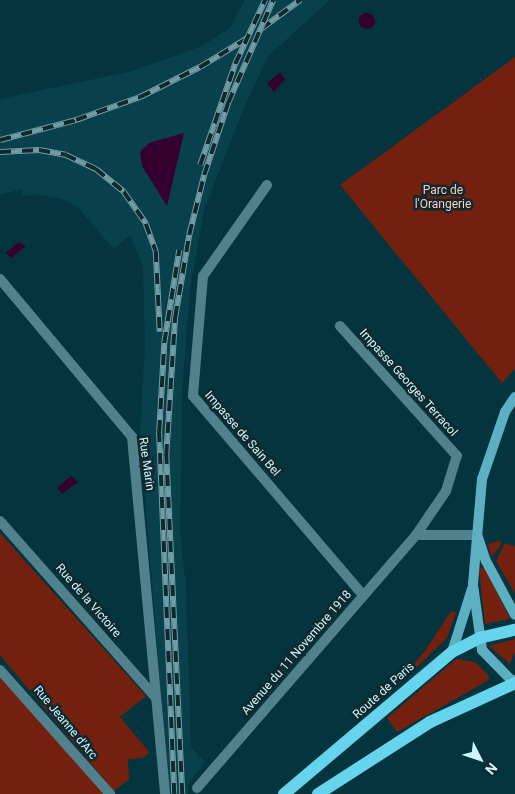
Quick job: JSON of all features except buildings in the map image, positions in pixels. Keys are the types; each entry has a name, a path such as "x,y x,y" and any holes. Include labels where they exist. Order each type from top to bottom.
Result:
{"main road":[{"path":"318,794 430,722 515,682 486,657 479,638 473,585 482,479 505,412 515,397"},
{"path":"477,536 486,561 515,615"},
{"path":"452,652 473,585"},
{"name":"Route de Paris","path":"285,793 452,652 479,638 515,630"}],"street":[{"name":"Impasse de Sain Bel","path":"266,185 203,276 193,396 363,595"},
{"name":"Rue Marin","path":"0,279 132,437 165,794"},
{"name":"Impasse Georges Terracol","path":"340,326 457,456"},
{"name":"Avenue du 11 Novembre 1918","path":"197,788 416,534 446,491 457,456"},
{"name":"Rue de la Victoire","path":"0,521 156,698"},
{"path":"416,534 477,536"},
{"name":"Rue Jeanne d'Arc","path":"0,670 110,794"}],"shaded area":[{"path":"245,0 330,0 268,56 243,110 204,210 190,288 182,393 180,530 186,587 191,747 205,762 188,784 188,794 169,794 140,435 145,344 143,266 130,235 114,249 78,208 63,199 36,194 23,196 22,189 0,195 0,99 133,71 202,46 230,28"},
{"path":"367,13 373,15 375,21 373,27 367,29 361,27 359,21 361,15"},
{"path":"280,72 285,79 274,92 267,83"},
{"path":"184,133 167,206 142,166 140,152 149,143"},
{"path":"18,242 26,246 11,258 6,253"},
{"path":"71,476 78,482 62,494 57,488"}],"green space":[{"name":"Parc de l'Orangerie","path":"515,57 515,369 502,383 340,185"},
{"path":"0,533 146,696 120,717 149,752 143,758 128,759 129,779 114,791 0,655"},
{"path":"501,540 500,547 491,557 488,544"},
{"path":"505,543 515,546 515,593 496,561"},
{"path":"484,567 509,619 485,624 479,569"},
{"path":"451,611 456,612 447,638 394,689 427,648"},
{"path":"515,639 515,652 510,664 489,646"},
{"path":"456,659 475,662 488,675 489,680 397,732 387,718"},
{"path":"0,673 105,794 0,794"}],"railway":[{"path":"200,165 235,64 265,0"},
{"path":"182,794 166,455 175,317 189,235 204,175 228,103 273,0"},
{"path":"261,29 300,0"},
{"path":"0,140 76,120 140,97 200,67 246,39"},
{"path":"0,152 39,150 66,155 96,169 124,192 146,224 156,251 160,332"},
{"path":"174,794 159,431 164,343 179,250"}]}
